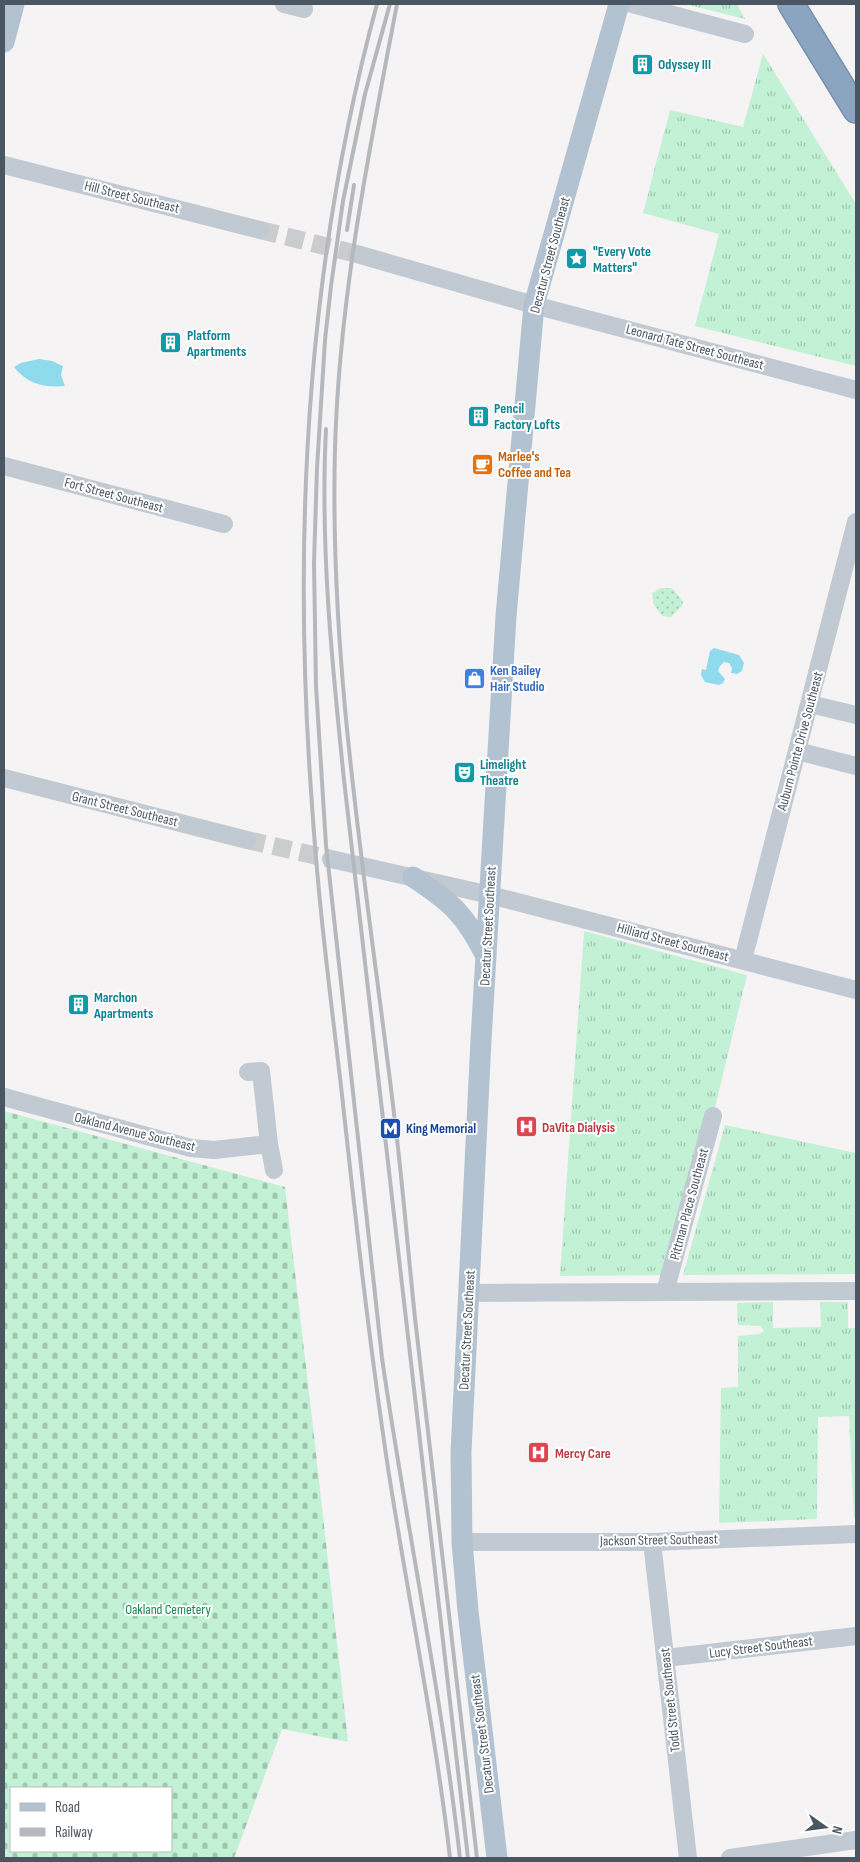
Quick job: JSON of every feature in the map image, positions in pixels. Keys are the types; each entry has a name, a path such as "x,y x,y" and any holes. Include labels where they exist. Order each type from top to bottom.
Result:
{"highway":[{"path":"791,4 856,110"}],"main road":[{"path":"4,42 14,4"},
{"name":"Decatur Street Southeast","path":"497,1858 468,1611 462,1542 461,1452 481,1040 506,616 534,305 618,4"},
{"path":"413,877 438,894 460,914 470,927 487,957"}],"street":[{"path":"284,4 304,9"},
{"path":"632,4 745,34"},
{"name":"Hill Street Southeast","path":"4,165 260,230"},
{"path":"357,254 534,305"},
{"name":"Leonard Tate Street Southeast","path":"534,305 856,390"},
{"name":"Fort Street Southeast","path":"4,466 224,524"},
{"name":"Auburn Pointe Drive Southeast","path":"743,960 856,522"},
{"path":"810,704 856,716"},
{"path":"798,751 856,766"},
{"name":"Grant Street Southeast","path":"4,778 247,840"},
{"path":"331,859 490,895"},
{"name":"Hilliard Street Southeast","path":"490,895 856,990"},
{"path":"248,1072 261,1071 268,1144 272,1153 274,1170"},
{"name":"Oakland Avenue Southeast","path":"4,1097 191,1148 214,1150 268,1144"},
{"name":"Pittman Place Southeast","path":"665,1292 713,1116"},
{"path":"469,1293 856,1291"},
{"name":"Jackson Street Southeast","path":"462,1542 652,1542 856,1534"},
{"name":"Todd Street Southeast","path":"652,1542 688,1858"},
{"name":"Lucy Street Southeast","path":"665,1658 856,1636"},
{"path":"730,1858 856,1840"}],"green space":[{"path":"685,4 737,4 745,19"},
{"path":"763,54 856,204 856,366 695,326 719,234 643,213 670,110 743,127"},
{"path":"660,588 672,588 683,601 682,606 671,617 662,616 654,605 652,594"},
{"path":"584,931 747,975 713,1116 669,1275 560,1276"},
{"name":"Oakland Cemetery","path":"4,1111 285,1187 348,1742 282,1729 234,1858 4,1858"},
{"path":"725,1125 856,1153 856,1274 683,1275"},
{"path":"773,1302 773,1328 821,1327 820,1302 848,1302 848,1328 856,1328 856,1517 854,1517 849,1416 818,1417 817,1519 719,1523 721,1388 738,1387 738,1336 760,1334 764,1331 761,1326 738,1325 737,1303"}],"water":[{"path":"39,359 52,361 63,366 61,375 65,386 36,384 24,377 14,367 21,363"},
{"path":"714,648 739,655 744,663 742,671 737,674 731,673 732,668 729,663 724,662 718,671 725,679 719,685 705,682 701,675 702,669 706,670 710,651"}],"tunnel":[{"path":"260,230 357,254"},
{"path":"247,840 331,859"}],"railway":[{"path":"377,4 353,102 334,201 320,301 310,402 305,502 306,704 321,911 368,1325 388,1468 429,1711 450,1858"},
{"path":"390,4 365,94 343,201 325,340 317,468 314,563 316,686 326,845 382,1358 443,1732 460,1858"},
{"path":"397,4 366,170 342,337 335,449 335,534 338,618 353,787 398,1146 415,1318 477,1858"},
{"path":"347,230 354,185"},
{"path":"326,429 325,517 328,604 344,780 468,1858"}],"place":[{"name":"Odyssey III","path":"642,64"},
{"name":"\"Every Vote Matters\"","path":"577,259"},
{"name":"Platform Apartments","path":"171,343"},
{"name":"Pencil Factory Lofts","path":"478,416"},
{"name":"Marlee's Coffee and Tea","path":"482,464"},
{"name":"Ken Bailey Hair Studio","path":"474,678"},
{"name":"Limelight Theatre","path":"464,772"},
{"name":"Marchon Apartments","path":"78,1005"},
{"name":"DaVita Dialysis","path":"526,1127"},
{"name":"King Memorial","path":"390,1128"},
{"name":"Mercy Care","path":"539,1453"}]}
